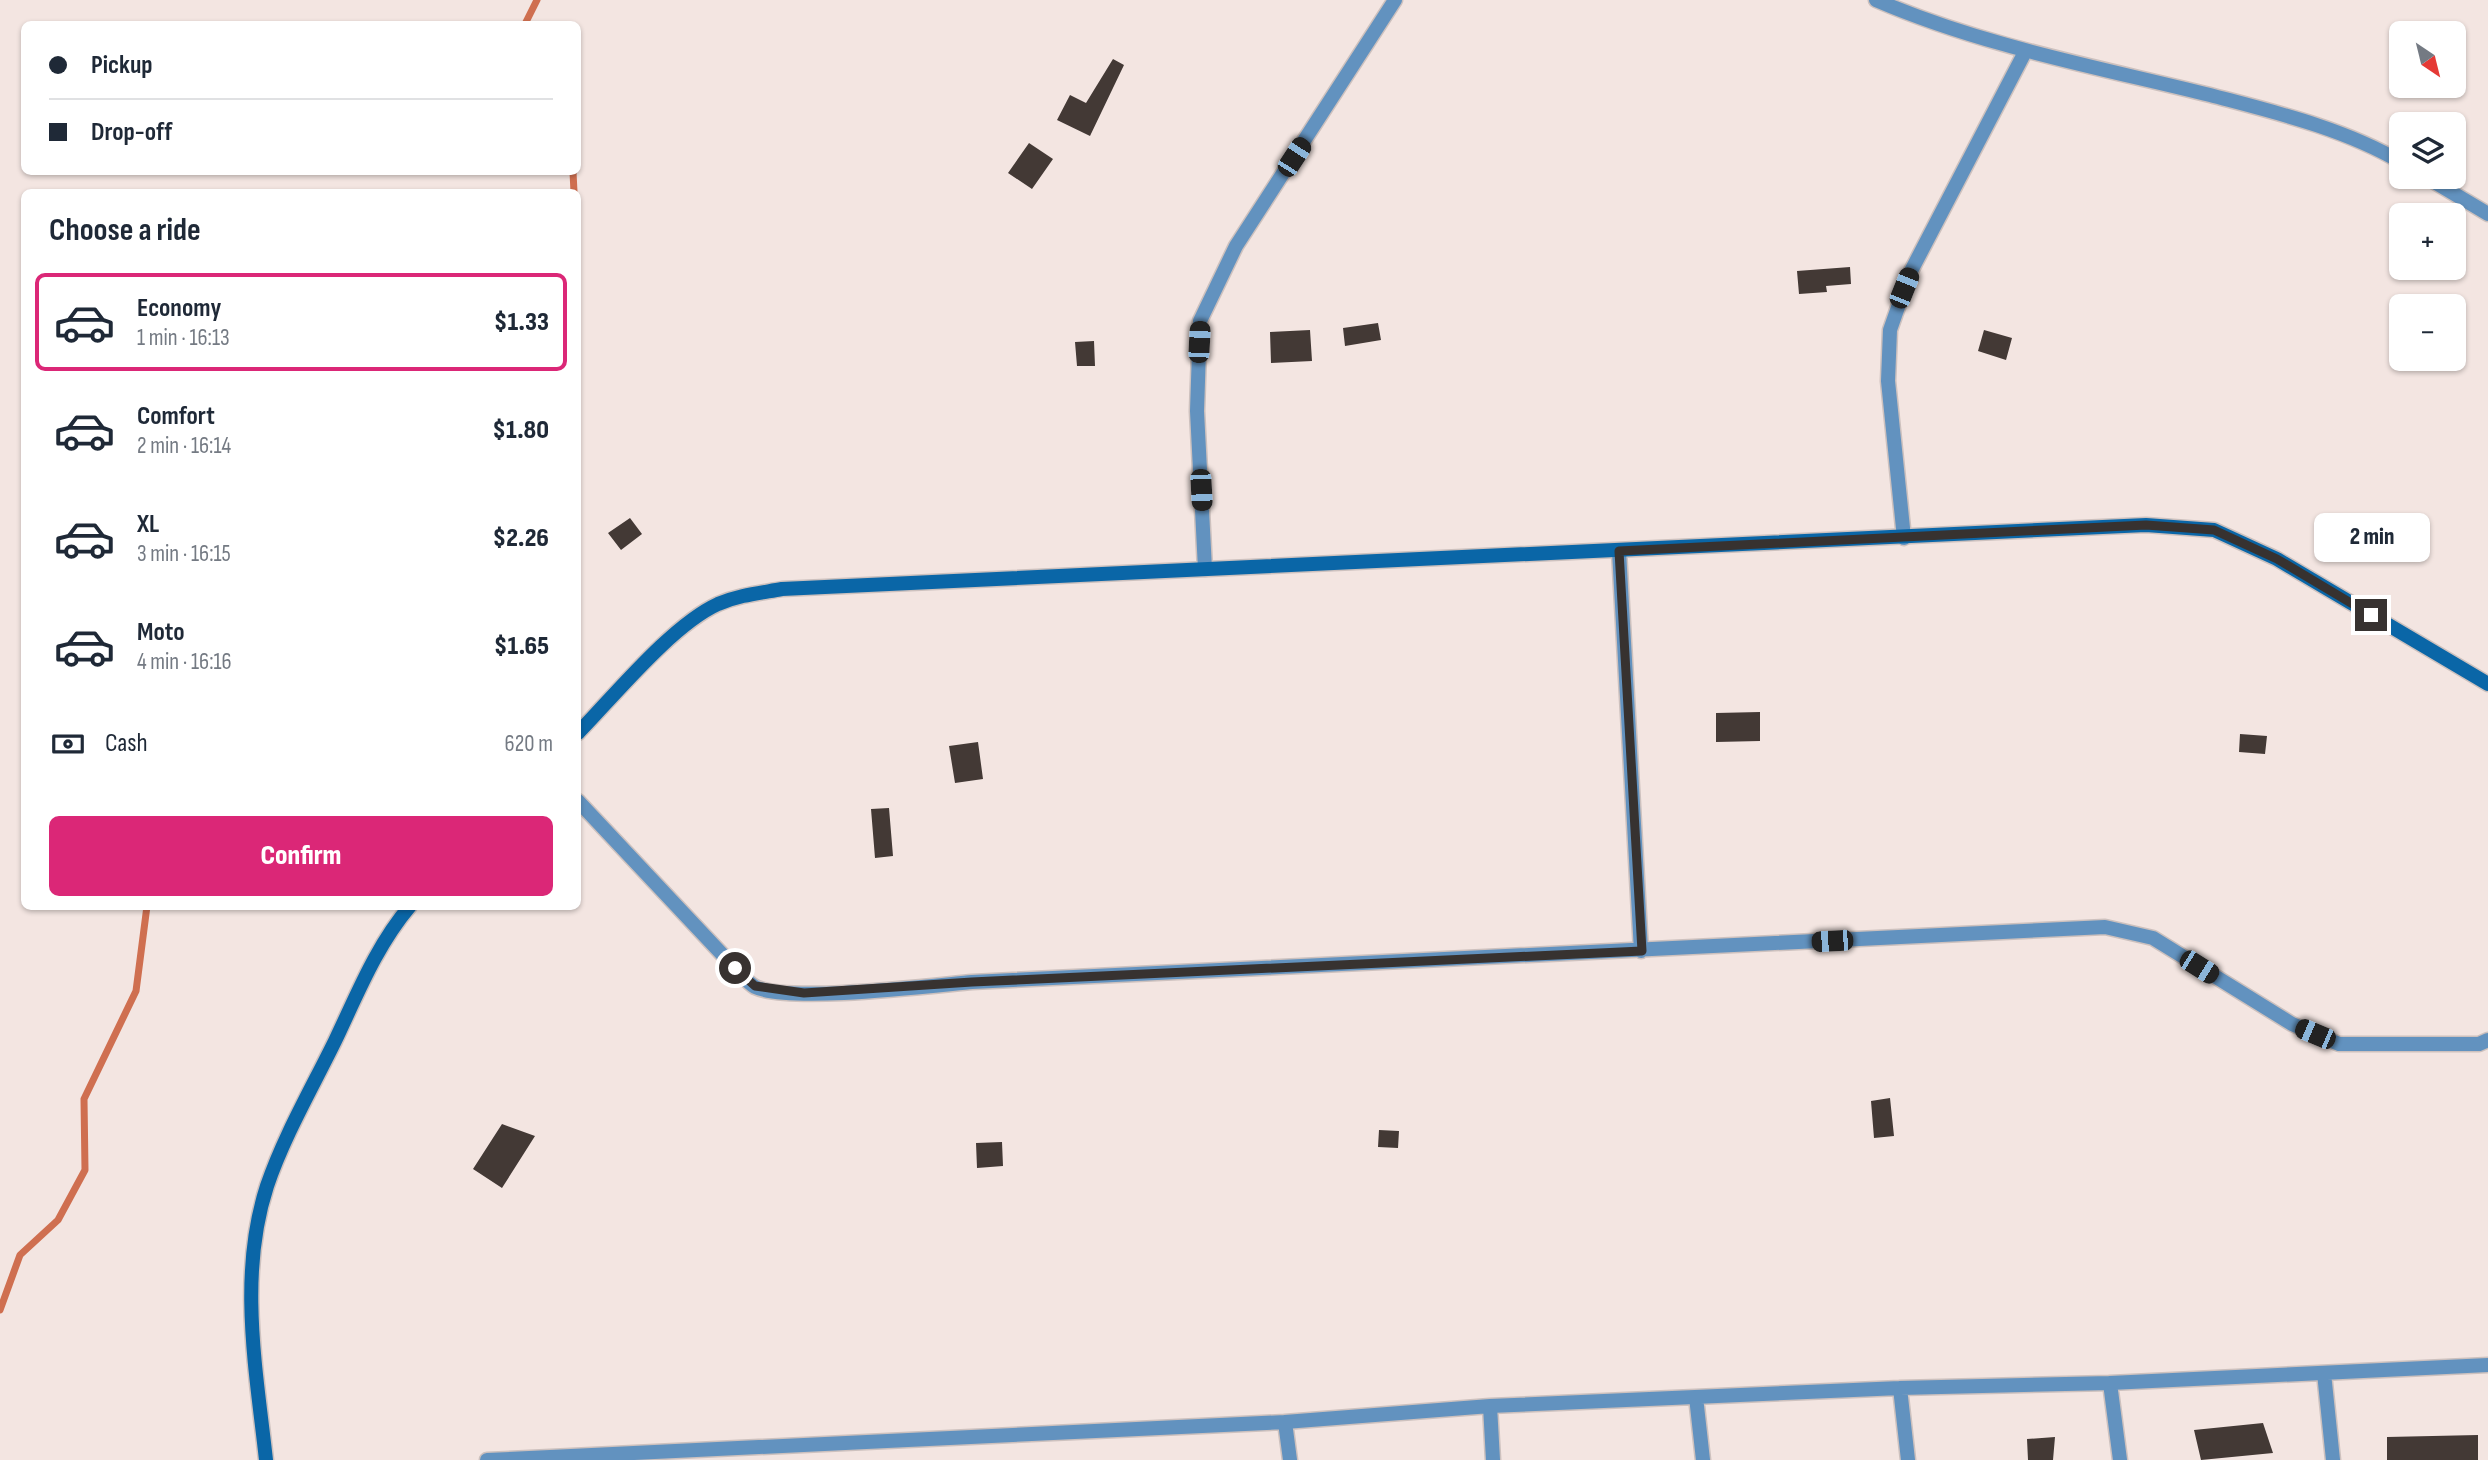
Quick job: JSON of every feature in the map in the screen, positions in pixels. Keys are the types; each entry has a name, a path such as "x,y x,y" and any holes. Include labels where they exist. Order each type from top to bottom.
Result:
{"street":[{"path":"1205,569 1197,411 1200,321 1236,246 1395,0"},
{"path":"1876,0 2025,52 2283,114 2342,135 2389,157"},
{"path":"1903,538 1888,381 1891,330 1910,273 2025,52"},
{"path":"2446,189 2488,214"},
{"path":"581,730 680,630 715,605 740,596 782,589 2146,525 2214,530 2277,559 2488,684"},
{"path":"1619,551 1642,951"},
{"path":"581,804 735,968 755,986 777,991 864,990 972,982 2105,928 2153,938 2292,1024 2339,1044 2479,1044 2488,1040"},
{"path":"266,1460 250,1317 252,1267 260,1211 277,1161 374,958 407,910"},
{"path":"488,1460 1285,1422 1490,1406 1900,1388 2110,1383 2488,1365"},
{"path":"2324,1373 2333,1460"},
{"path":"2110,1383 2120,1460"},
{"path":"1900,1388 1908,1460"},
{"path":"1696,1397 1703,1460"},
{"path":"1490,1406 1493,1460"},
{"path":"1285,1422 1290,1460"}],"building":[{"path":"1113,59 1124,65 1090,136 1057,120 1070,95 1086,103"},
{"path":"1029,143 1053,159 1032,189 1008,173"},
{"path":"1850,267 1851,284 1826,286 1827,292 1799,294 1797,271"},
{"path":"1378,323 1381,340 1345,346 1343,328"},
{"path":"1310,330 1312,361 1271,363 1270,332"},
{"path":"1984,330 2012,338 2006,360 1978,351"},
{"path":"1094,341 1095,366 1077,366 1075,342"},
{"path":"630,518 642,534 621,550 608,533"},
{"path":"1760,712 1760,741 1716,742 1716,713"},
{"path":"2240,734 2267,736 2265,754 2239,752"},
{"path":"978,742 983,779 955,783 949,746"},
{"path":"889,808 893,856 875,858 871,809"},
{"path":"1890,1098 1894,1136 1874,1138 1871,1101"},
{"path":"502,1124 535,1136 502,1188 473,1169"},
{"path":"1379,1130 1399,1131 1398,1148 1378,1147"},
{"path":"1002,1142 1003,1166 977,1168 976,1143"},
{"path":"2263,1423 2273,1453 2201,1460 2194,1430"},
{"path":"2478,1435 2478,1460 2387,1460 2387,1437"},
{"path":"2055,1437 2053,1460 2028,1460 2027,1439"}],"waterway":[{"path":"526,21 537,0"},
{"path":"573,175 574,189"},
{"path":"0,1310 20,1255 58,1220 85,1170 84,1099 136,991 146,910"}],"route":[{"path":"735,968 755,986 804,993 972,982 1642,951 1619,551 2146,525 2191,528 2214,530 2277,559 2371,615"}]}
